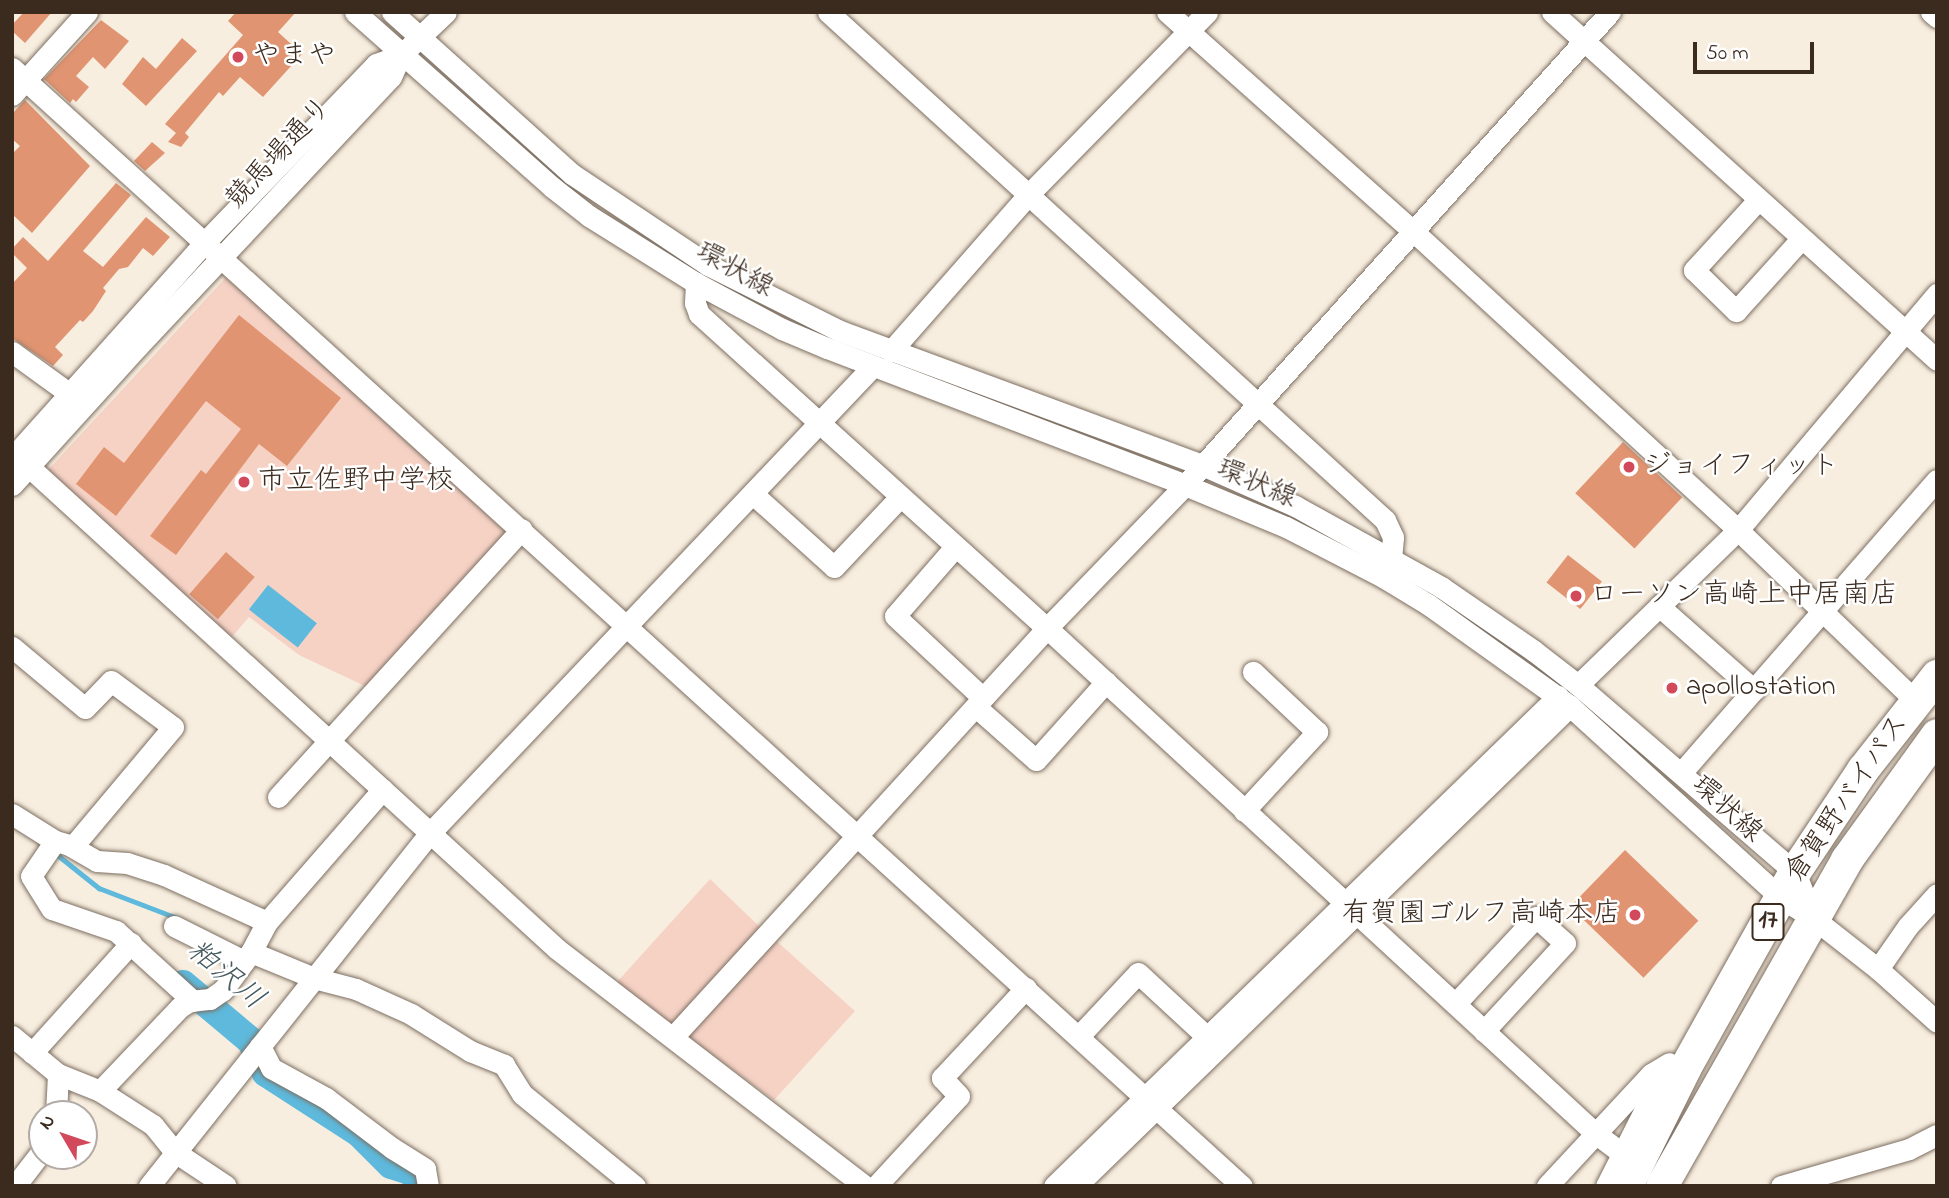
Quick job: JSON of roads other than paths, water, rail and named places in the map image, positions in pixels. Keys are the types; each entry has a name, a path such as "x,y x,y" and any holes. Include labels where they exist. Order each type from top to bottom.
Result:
{"highway":[{"name":"倉賀野バイパス","path":"1627,1186 1677,1065 1788,885 1863,771 1937,676"},
{"name":"倉賀野バイパス","path":"1662,1186 1846,860 1937,735"},
{"path":"1680,1186 1744,1070 1749,1031"}],"street":[{"path":"87,12 17,81 222,257 860,835 1242,1186"},
{"name":"環状線","path":"355,12 552,187 589,216 696,283 782,328 873,366 1185,485 1286,527 1383,577 1473,634 1564,701 1788,885 1813,918"},
{"name":"環状線","path":"392,12 572,174 661,237 793,309 891,351 1202,465 1296,506 1488,618 1578,685 1681,773 1788,885 1813,918"},
{"path":"401,55 446,12"},
{"path":"828,12 1385,520 1393,537 1391,559"},
{"path":"1167,12 1413,231 1738,530 1916,701"},
{"path":"891,351 1028,195 1207,12"},
{"path":"1552,12 1937,360"},
{"path":"673,1037 1047,628 1185,485 1610,12"},
{"path":"1931,12 1937,16"},
{"name":"競馬場通り","path":"12,485 19,459 69,394 205,243 376,64 401,55"},
{"name":"競馬場通り","path":"19,459 222,257 391,77 401,55"},
{"path":"1758,200 1695,270 1736,311 1801,239"},
{"path":"696,283 695,303 699,314 1047,628 1595,1133 1623,1154"},
{"path":"1578,685 1738,530 1937,294"},
{"path":"12,352 69,394"},
{"path":"149,1186 430,833 873,366"},
{"path":"19,459 558,949 865,1186"},
{"path":"1681,773 1937,481"},
{"path":"753,494 834,567 900,497"},
{"path":"278,797 328,738 522,529"},
{"path":"955,547 895,616 1036,760 1106,682"},
{"path":"1659,606 1754,690"},
{"path":"12,647 85,708 111,681 173,727 73,846 62,843"},
{"path":"1244,811 1317,732 1253,672"},
{"path":"1054,1186 1151,1104 1564,701"},
{"path":"100,1091 180,1007 223,990 247,957 267,922 383,789"},
{"path":"12,814 97,861 127,863 164,874 267,922"},
{"path":"62,843 31,876 52,909 116,931 159,969 202,1000"},
{"path":"1878,969 1908,926 1937,894"},
{"path":"1076,1186 1208,1037 1351,909"},
{"path":"1457,1003 1536,916 1565,943 1484,1031"},
{"path":"1813,918 1878,969 1937,1022"},
{"path":"174,926 247,957 356,989 411,1014 470,1051 504,1065 522,1094 635,1186"},
{"path":"32,1053 131,943"},
{"path":"1079,1036 1138,974 1208,1037"},
{"path":"876,1186 959,1096 942,1079 1026,988"},
{"path":"12,1036 58,1074 100,1091 153,1125 175,1152 226,1186"},
{"path":"260,1046 271,1068 326,1098 392,1148 425,1169 428,1186"},
{"path":"1547,1186 1651,1074 1677,1065"},
{"path":"1606,1186 1677,1065"},
{"path":"57,1100 58,1074"},
{"path":"1781,1186 1909,1149 1937,1135"},
{"path":"15,1186 28,1169"}],"water":[{"path":"268,585 317,623 298,648 249,609"}],"waterway":[{"path":"54,852 99,888 177,918"},
{"name":"粕沢川","path":"183,984 251,1041 266,1073 359,1133 391,1165 416,1173 417,1186"}],"place":[{"name":"やまや","path":"238,57"},
{"name":"ジョイフィット","path":"1629,467"},
{"name":"市立佐野中学校","path":"244,482"},
{"name":"ローソン高崎上中居南店","path":"1576,596"},
{"name":"apollostation","path":"1672,688"},
{"name":"有賀園ゴルフ高崎本店","path":"1635,915"}]}
